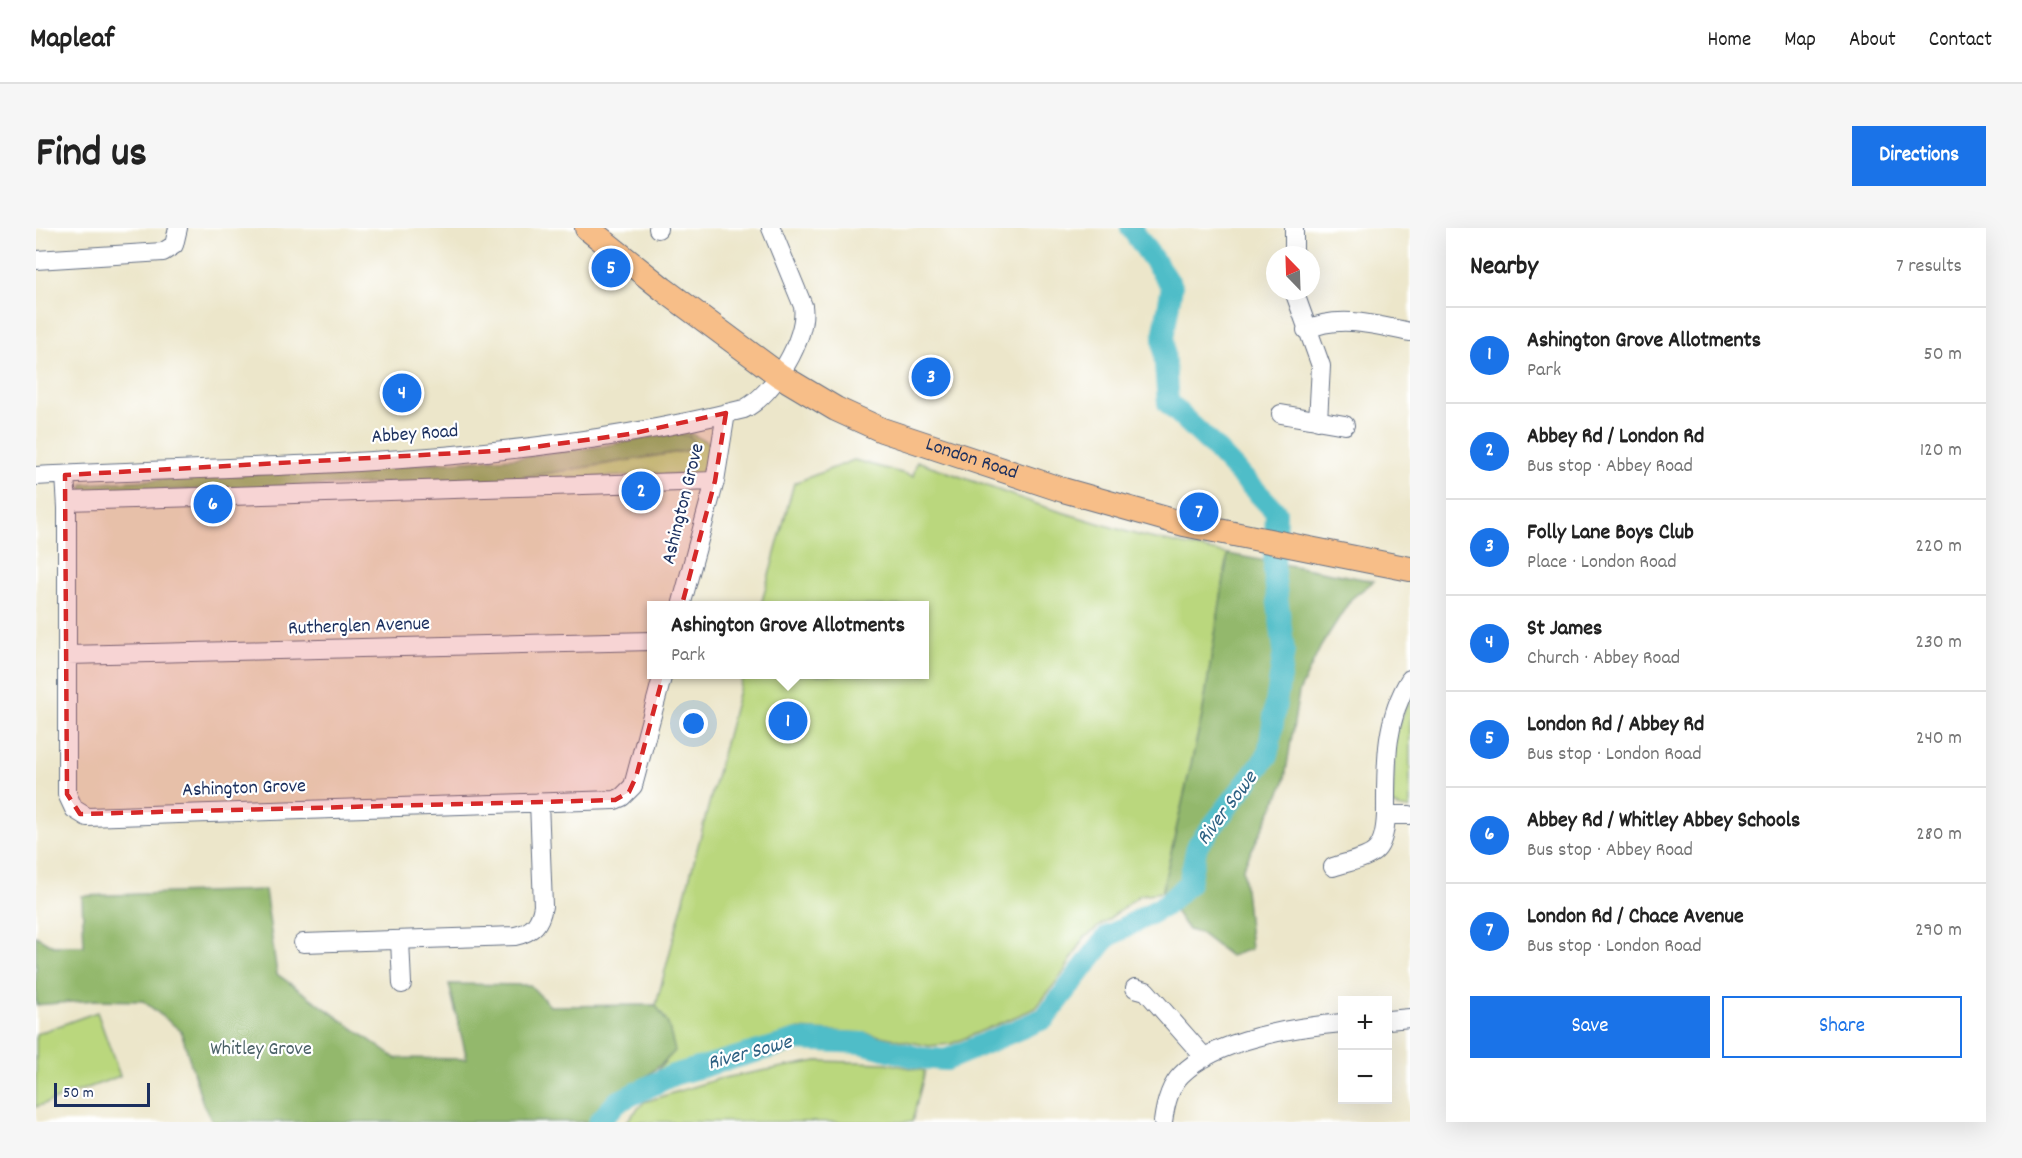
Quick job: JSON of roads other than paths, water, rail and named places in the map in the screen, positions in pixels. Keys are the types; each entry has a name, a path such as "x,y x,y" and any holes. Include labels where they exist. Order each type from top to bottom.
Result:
{"main road":[{"name":"London Road","path":"587,228 663,289 779,375 836,409 882,429 1063,490 1238,537 1410,566"}],"street":[{"path":"36,260 163,252 174,245 178,228"},
{"name":"Abbey Road","path":"36,476 425,458 512,450 630,434 744,409 759,400 779,375 803,330 805,319 803,306 771,228"},
{"path":"1294,228 1294,246"},
{"path":"1297,300 1321,366 1318,421"},
{"path":"1306,330 1322,322 1340,322 1361,323 1410,332"},
{"name":"Ashington Grove","path":"682,601 715,481 726,413"},
{"path":"1281,414 1345,425"},
{"name":"Ashington Grove","path":"64,475 67,501 67,794 74,809 87,817 615,800 629,792 636,777 662,679"},
{"path":"67,501 715,481"},
{"name":"Rutherglen Avenue","path":"68,655 647,641"},
{"path":"1333,867 1370,854 1380,848 1385,834 1388,737 1401,693 1410,679"},
{"path":"303,944 515,936 535,927 542,916 543,906 539,802"},
{"path":"1386,815 1410,815"},
{"path":"400,940 402,984"},
{"path":"1135,988 1146,992 1205,1058"},
{"path":"1392,1020 1410,1018"},
{"path":"1163,1122 1172,1087 1180,1076 1205,1058 1265,1036 1338,1024"}],"waterway":[{"name":"River Sowe","path":"599,1122 617,1102 673,1075 798,1040 862,1043 920,1058 946,1060 1045,1018 1107,937 1166,905 1189,883 1197,846 1268,755 1284,651 1274,572 1276,512 1168,403 1163,338 1172,286 1131,228"}],"place":[{"name":"London Rd / Abbey Rd","path":"611,268"},
{"name":"Folly Lane Boys Club","path":"931,377"},
{"name":"St James","path":"402,393"},
{"name":"Abbey Rd / London Rd","path":"641,491"},
{"name":"Abbey Rd / Whitley Abbey Schools","path":"213,504"},
{"name":"London Rd / Chace Avenue","path":"1199,512"},
{"name":"Ashington Grove Allotments","path":"788,721"}],"park label":[{"name":"Whitley Grove","path":"261,1050"}]}
